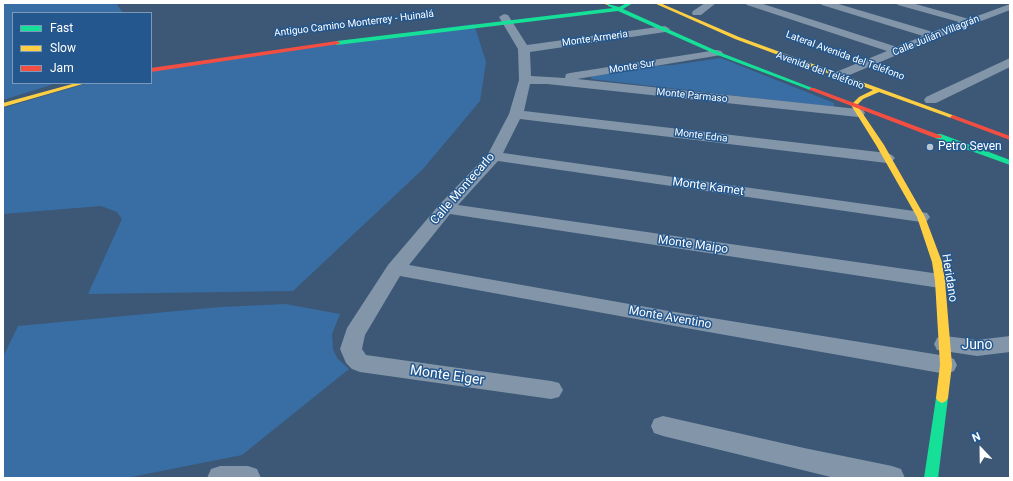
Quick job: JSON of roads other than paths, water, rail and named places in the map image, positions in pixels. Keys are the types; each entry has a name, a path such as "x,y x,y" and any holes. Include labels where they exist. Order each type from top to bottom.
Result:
{"street":[{"path":"607,3 626,5 665,29 717,53 856,109 1010,163"},
{"name":"Antiguo Camino Monterrey - Huinalá","path":"152,70 506,20 607,3"},
{"name":"Avenida del Teléfono","path":"656,3 725,33 1010,138"},
{"name":"Lateral Avenida del Teléfono","path":"673,3 1010,129"},
{"path":"697,13 711,3"},
{"path":"750,3 898,51"},
{"path":"825,3 934,36"},
{"path":"906,3 969,22"},
{"name":"Avenida del Teléfono","path":"626,5 740,52 1010,153"},
{"path":"506,20 626,5"},
{"name":"Calle Julián Villagrán","path":"840,75 969,22 1008,9"},
{"name":"Antiguo Camino Monterrey - Huinalá","path":"152,63 342,35 506,20"},
{"name":"Calle Montecarlo","path":"351,349 355,334 395,269 446,208 494,156 516,114 525,80 524,49 506,20"},
{"name":"Monte Armeria","path":"524,49 665,29"},
{"name":"Monte Sur","path":"547,80 717,53"},
{"path":"931,100 1010,62"},
{"name":"Monte Parmaso","path":"525,80 547,80 856,109"},
{"path":"3,97 51,84"},
{"path":"3,105 79,84"},
{"path":"856,109 862,98 878,90"},
{"name":"Heridano","path":"856,109 880,145 922,217 936,262 940,282 946,354 931,478"},
{"name":"Monte Edna","path":"516,114 887,158"},
{"name":"Monte Kamet","path":"494,156 922,217"},
{"name":"Monte Maipo","path":"446,208 940,282"},
{"name":"Monte Aventino","path":"395,269 946,354"},
{"name":"Juno","path":"946,354 1010,344"},
{"name":"Monte Eiger","path":"351,349 354,358 360,363 551,390"},
{"path":"663,426 804,460 892,478"},
{"path":"220,478 248,478"}],"place":[{"name":"Petro Seven","path":"930,147"}]}
